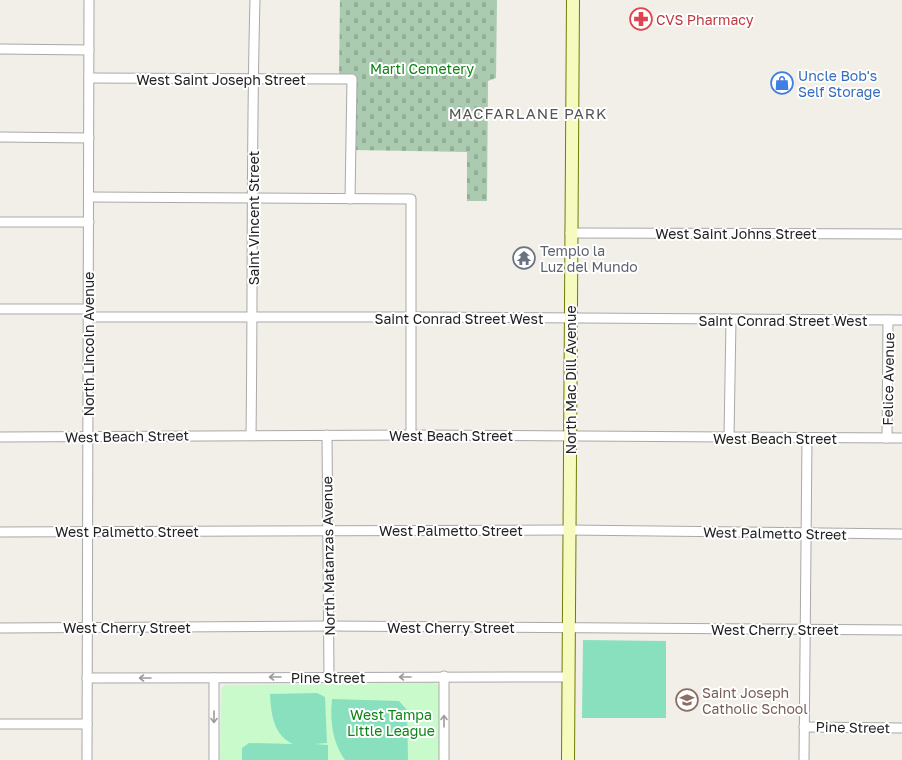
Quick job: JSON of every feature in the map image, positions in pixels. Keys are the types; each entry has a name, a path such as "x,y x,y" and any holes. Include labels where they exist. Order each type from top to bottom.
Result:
{"street":[{"name":"North Lincoln Avenue","path":"87,760 89,0"},
{"name":"Saint Vincent Street","path":"250,435 254,0"},
{"name":"North Mac Dill Avenue","path":"568,760 570,233 573,0"},
{"path":"0,50 89,50"},
{"name":"West Saint Joseph Street","path":"89,78 352,79 350,199"},
{"path":"0,137 89,138"},
{"path":"89,197 411,199 411,435"},
{"path":"0,222 89,222"},
{"name":"West Saint Johns Street","path":"570,233 902,234"},
{"name":"Saint Conrad Street West","path":"0,309 252,318 412,317 902,320"},
{"path":"729,438 731,320"},
{"name":"Felice Avenue","path":"887,438 888,320"},
{"name":"North Matanzas Avenue","path":"327,435 329,677"},
{"name":"West Beach Street","path":"0,437 411,435 902,438"},
{"path":"804,760 808,438"},
{"name":"West Palmetto Street","path":"0,532 569,530 902,534"},
{"name":"West Cherry Street","path":"0,628 329,626 902,630"},
{"path":"444,676 444,760"},
{"name":"Pine Street","path":"87,678 444,676 568,677"},
{"path":"214,678 214,760"},
{"path":"0,724 87,724"},
{"name":"Pine Street","path":"804,727 902,728"}],"green space":[{"name":"Marti Cemetery","path":"340,0 497,0 496,78 488,81 487,201 467,201 467,152 354,150 355,76 339,76"},
{"path":"583,640 666,641 666,718 582,718"},
{"name":"West Tampa Little League","path":"437,684 440,689 439,760 220,760 221,692 222,687 226,685"},
{"path":"317,693 325,697 327,743 314,744 328,745 328,760 242,760 242,748 249,743 293,744 281,735 274,723 270,694"},
{"path":"332,699 399,701 407,710 408,760 345,760 337,746 333,731 331,715"}],"place":[{"name":"CVS Pharmacy","path":"641,19"},
{"name":"Uncle Bob's Self Storage","path":"782,83"},
{"name":"Templo la Luz del Mundo","path":"524,258"},
{"name":"Saint Joseph Catholic School","path":"687,700"}],"district":[{"name":"MACFARLANE PARK","path":"528,113"}]}
